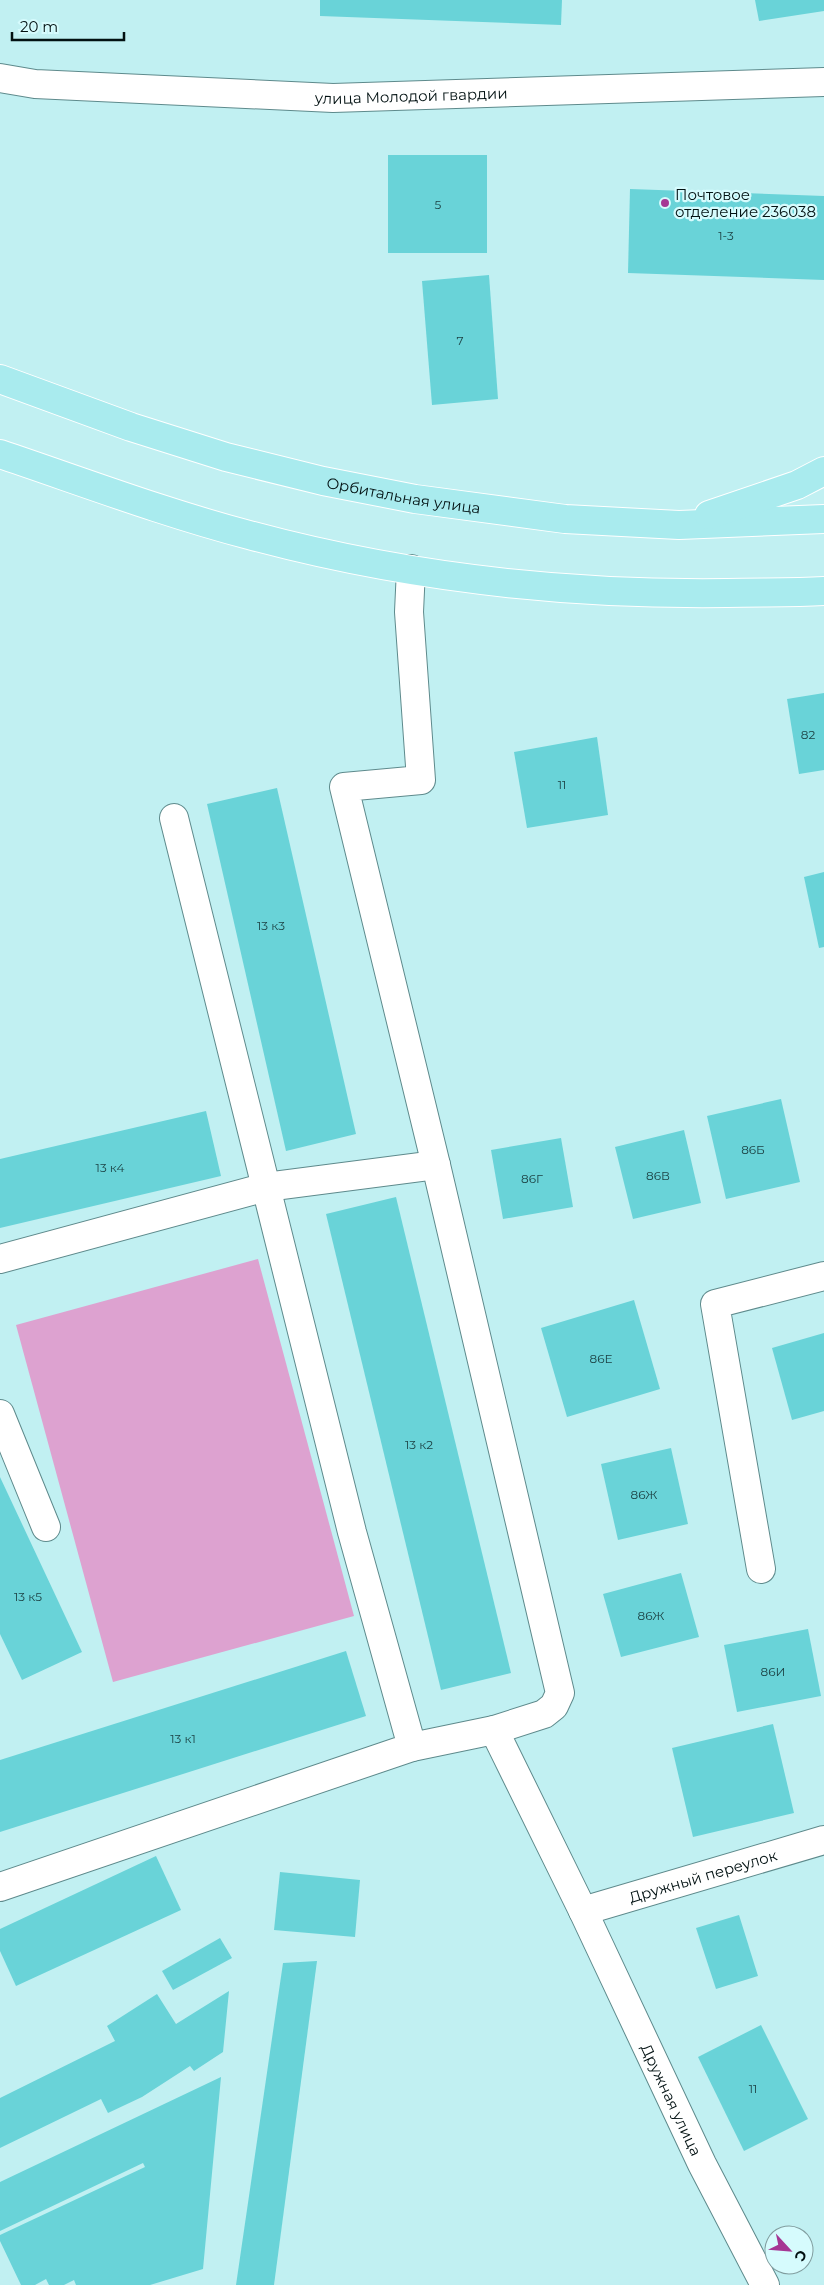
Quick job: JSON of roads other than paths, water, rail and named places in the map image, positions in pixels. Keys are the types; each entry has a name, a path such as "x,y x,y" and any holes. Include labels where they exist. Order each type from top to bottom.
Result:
{"main road":[{"name":"Орбитальная улица","path":"0,379 131,427 207,451 323,481 416,499 565,519 679,525 824,519"},
{"path":"0,454 152,506 250,536 352,559 462,578 569,589 678,594 820,592"},
{"path":"679,525 798,485 824,471"}],"street":[{"name":"улица Молодой гвардии","path":"0,78 35,84 333,98 824,82"},
{"path":"0,1887 412,1747 494,1730 544,1714 554,1706 560,1693 436,1165 344,787 421,780 409,612 411,569"},
{"path":"174,818 352,1532 412,1747"},
{"path":"0,1260 266,1187 436,1165"},
{"path":"761,1568 715,1304 824,1276"},
{"path":"0,1414 46,1527"},
{"name":"Дружная улица","path":"494,1730 583,1912 702,2164 766,2285"},
{"name":"Дружный переулок","path":"583,1912 824,1840"}],"place":[{"name":"Почтовое отделение 236038","path":"665,203"}]}
